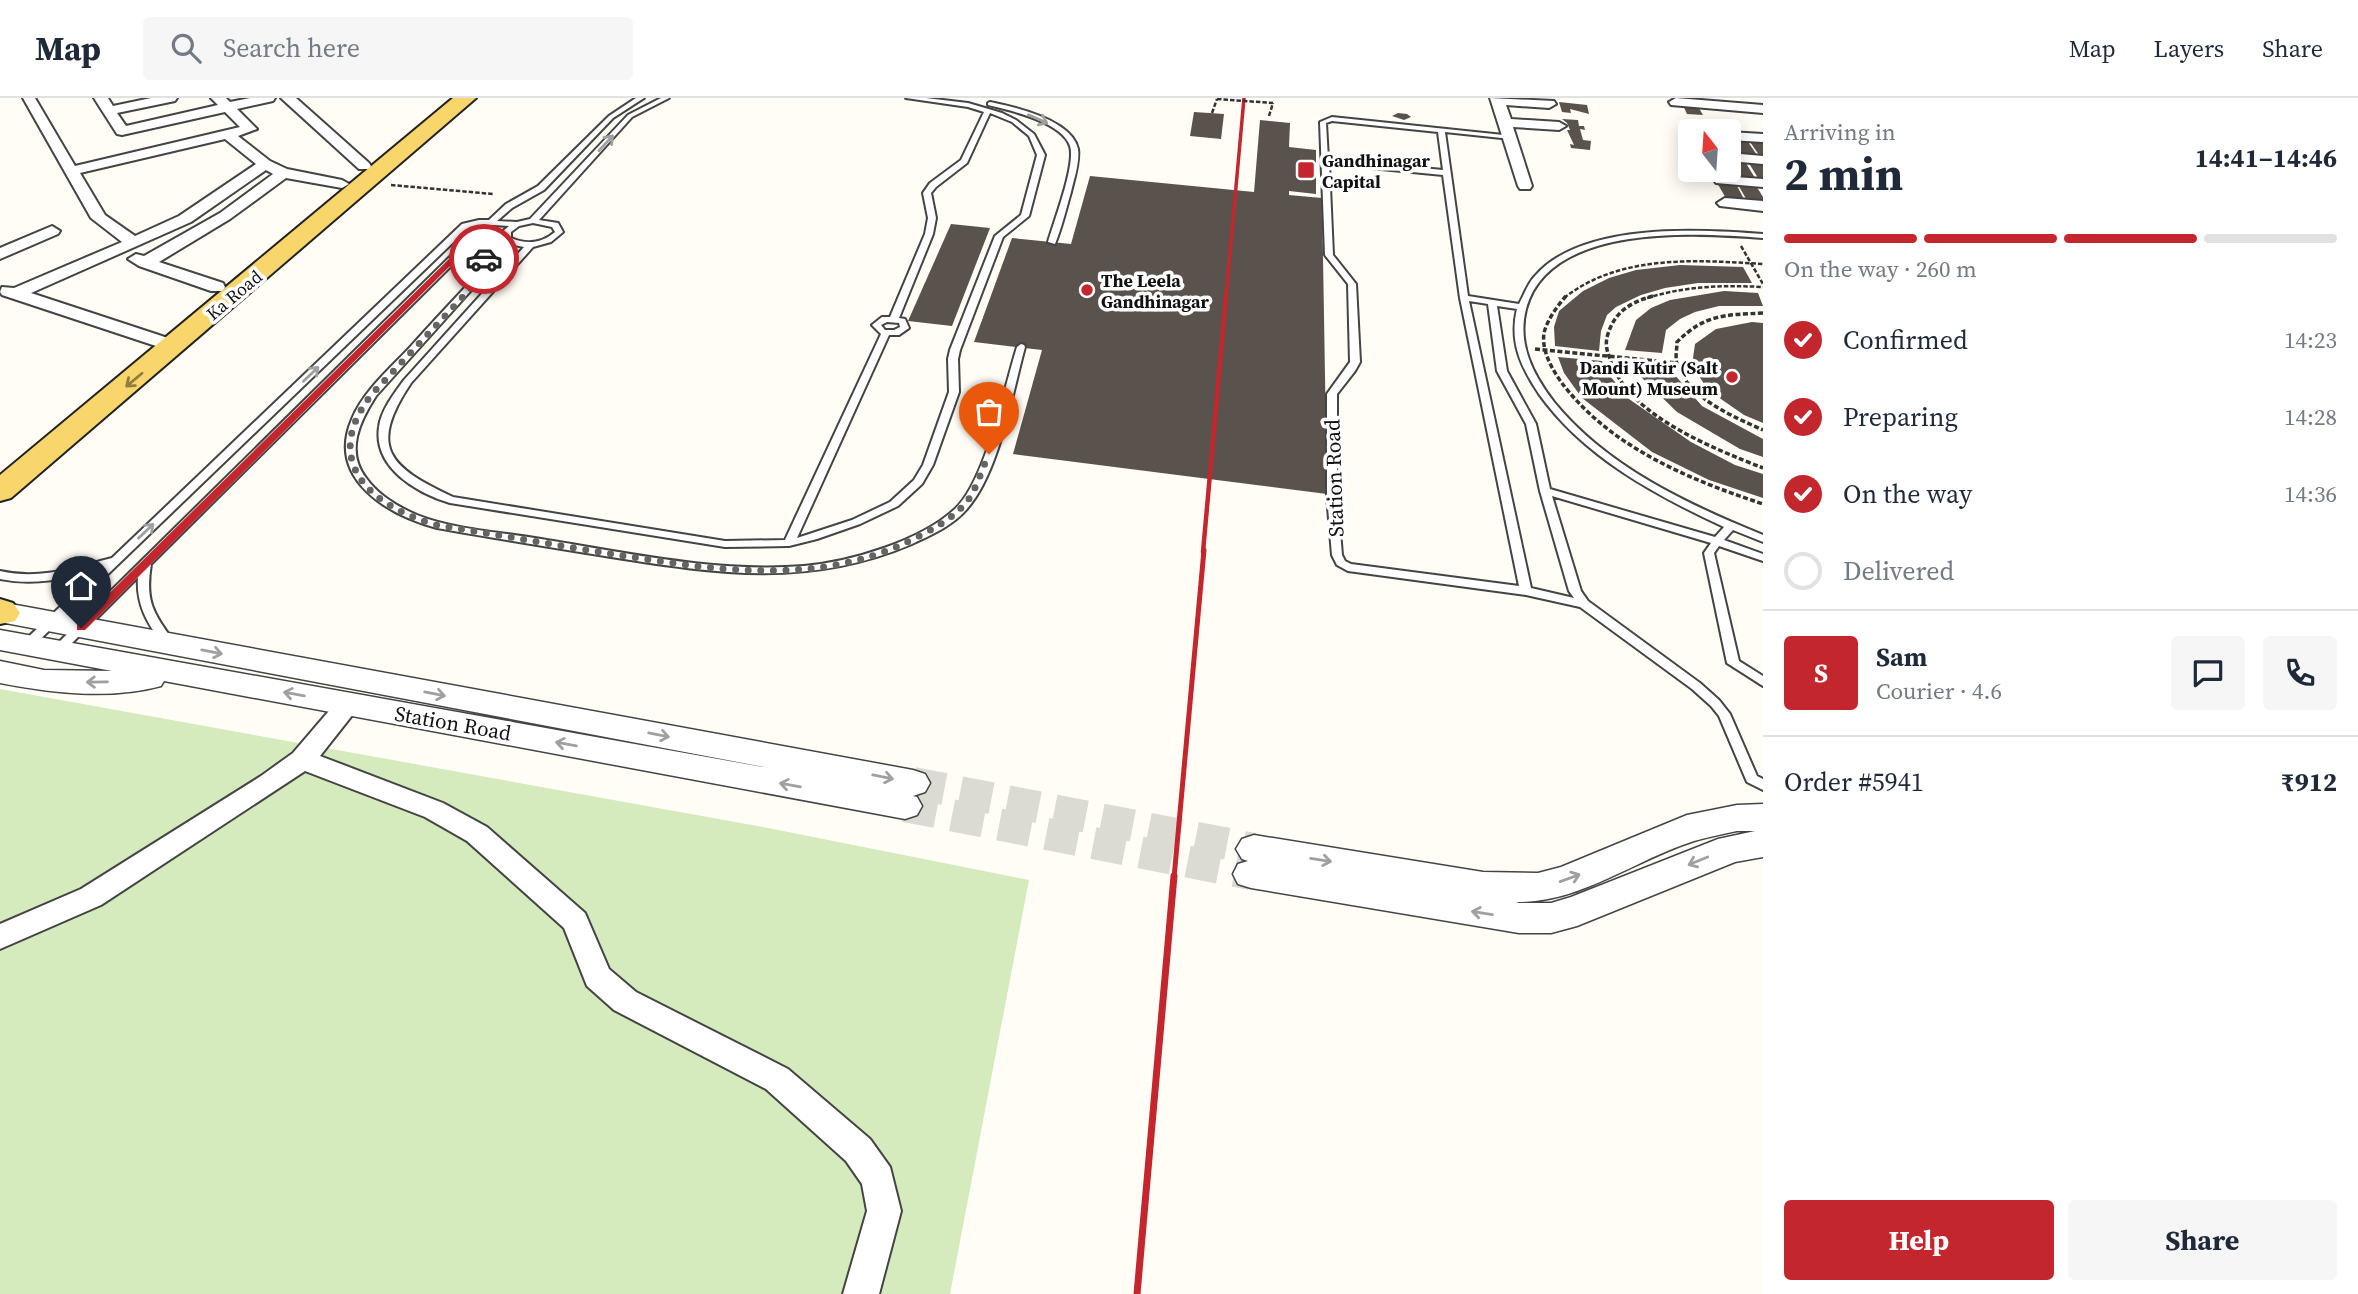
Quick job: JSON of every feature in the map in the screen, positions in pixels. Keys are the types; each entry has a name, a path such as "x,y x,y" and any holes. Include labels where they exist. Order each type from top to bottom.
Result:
{"main road":[{"name":"Ka Road","path":"0,491 163,342 446,98"},
{"name":"Ka Road","path":"0,464 163,342 217,287 357,177 466,98"}],"street":[{"path":"101,98 122,131 223,103 268,98"},
{"path":"288,98 357,177"},
{"path":"29,99 99,218 134,243"},
{"path":"109,111 163,99"},
{"path":"1525,186 1497,99 1549,104"},
{"path":"1676,102 1709,101 1763,109"},
{"path":"71,171 250,129 223,103"},
{"path":"1509,130 1559,126"},
{"path":"227,134 265,164 283,173 357,177"},
{"path":"1741,137 1763,138"},
{"path":"1741,158 1763,160"},
{"path":"8,291 134,243 184,219 265,164"},
{"path":"145,263 225,216 283,173"},
{"path":"1741,181 1763,183"},
{"path":"1725,202 1763,205"},
{"path":"0,254 52,231"},
{"path":"116,250 145,263 217,287"},
{"path":"8,291 163,342"},
{"name":"Station Road","path":"6,625 63,633 190,674 349,704 909,794 170,644"},
{"path":"63,633 170,644"},
{"path":"0,672 44,681 76,682 190,674"},
{"path":"0,937 91,897 302,760 349,704"},
{"path":"302,760 435,810 477,834 575,921 598,976 625,1001 777,1079 858,1150 878,1178 884,1211 861,1294"},
{"path":"1763,817 1737,818 1687,829 1568,880 1538,888 1483,887 1253,861 1485,914 1551,918 1577,911 1730,849 1763,843"}],"lane":[{"path":"63,633 146,563 490,223 509,206 541,188 611,117 641,98"},
{"path":"533,221 630,116 666,98"},
{"path":"531,244 398,390 383,422 386,456 396,471 423,490 450,500 725,544 789,543 856,522 894,504 918,482 928,465 954,393 953,359 956,350 999,236 1025,216 1041,160 1038,144 1032,135 1014,121 988,110 909,98"},
{"path":"948,98 993,104 1026,113 1057,128 1069,138 1074,147 1074,157 1052,242"},
{"path":"894,319 929,234 932,218 927,193 933,185 964,161 988,110"},
{"name":"Station Road","path":"1441,130 1328,120 1323,122 1329,255 1352,284 1355,362 1332,394 1332,495 1338,559 1348,567 1526,591 1584,604"},
{"path":"1509,130 1441,130 1464,298 1526,591"},
{"path":"1324,161 1446,173"},
{"path":"63,633 116,560 465,226 533,221 555,225 559,232 551,239 531,244 519,244 508,239 480,238 470,242"},
{"path":"508,239 507,232 517,224"},
{"path":"1763,236 1733,233 1649,234 1621,237 1587,247 1560,259 1541,275 1525,296 1518,318 1520,348 1526,365 1566,421 1635,474 1731,526 1763,539"},
{"path":"452,261 467,257 482,258 489,266 365,403 357,416 350,443 351,459 359,481 375,496 397,510 437,525 701,568 793,570 841,565 898,547 943,524 965,504 975,487 989,454 1021,348"},
{"path":"1464,298 1522,307"},
{"name":"Station Road","path":"1492,303 1502,371 1531,424 1545,491 1575,592 1584,604 1696,686 1715,703 1724,714 1752,779 1763,785"},
{"path":"894,319 902,321 905,328 900,332 886,333 877,328 878,323 894,319"},
{"path":"789,543 886,333"},
{"path":"1545,491 1717,541 1763,558"},
{"path":"1731,526 1709,553 1733,663 1763,682"},
{"path":"0,575 21,579 58,578 116,560"},
{"path":"146,563 141,585 144,601 155,625 170,644"}],"path":[{"path":"1212,113 1217,99 1273,103 1269,116"},
{"path":"357,177 493,194"},
{"path":"1733,233 1763,286 1724,285 1675,289 1637,301 1612,320 1605,345 1617,378 1653,413 1709,447 1763,468"},
{"path":"1763,264 1694,260 1634,266 1587,281 1556,304 1544,335 1554,372 1588,413 1636,447 1724,492 1763,504"},
{"path":"1763,313 1724,315 1694,325 1677,342 1677,363 1692,386 1720,408 1763,430"},
{"path":"1548,350 1677,363"}],"green space":[{"path":"0,689 763,827 1029,880 950,1294 0,1294"}],"building":[{"path":"1559,102 1587,105 1589,114 1570,109 1571,113 1562,112"},
{"path":"1682,103 1697,105 1703,115 1687,114"},
{"path":"1194,112 1224,114 1221,139 1190,136"},
{"path":"1398,113 1411,117 1404,120 1392,116"},
{"path":"1562,119 1578,120 1579,126 1584,126 1585,130 1580,129 1583,140 1591,141 1590,150 1571,148 1570,144 1574,145 1567,130 1570,130"},
{"path":"1260,120 1290,123 1289,147 1316,150 1316,194 1289,191 1289,195 1322,198 1327,494 1013,454 1042,350 974,342 1012,238 1071,244 1090,176 1254,192"},
{"path":"1741,138 1746,139 1757,155 1741,154"},
{"path":"1748,139 1763,140 1763,155 1759,155"},
{"path":"1741,160 1744,160 1755,178 1741,177"},
{"path":"1747,160 1763,162 1763,179 1758,178"},
{"path":"1717,182 1735,182 1745,201 1727,200"},
{"path":"1737,183 1755,184 1763,197 1763,203 1748,202"},
{"path":"951,224 990,228 952,326 908,321"},
{"path":"1680,265 1743,267 1752,283 1698,283 1641,295 1616,307 1607,315 1601,331 1599,351 1555,346 1554,327 1559,311 1583,291 1609,278 1636,270"},
{"path":"1724,291 1758,293 1763,306 1719,306 1695,312 1666,330 1662,353 1625,350 1636,320 1651,308 1670,300"},
{"name":"Dandi Kutir (Salt Mount) Museum","path":"1752,322 1763,323 1763,423 1744,415 1708,390 1692,365 1695,344 1716,329"},
{"path":"1558,357 1602,361 1610,376 1629,399 1691,442 1735,465 1763,474 1763,498 1709,480 1652,452 1582,398 1564,373"},
{"path":"1637,373 1673,373 1702,406 1763,439 1763,457 1740,449 1677,412"}],"tunnel":[{"path":"913,783 1254,849"},
{"path":"905,806 1251,874"}],"railway":[{"path":"1226,298 1244,98"},
{"path":"1203,552 1226,296"},
{"path":"1174,878 1204,550"},
{"path":"1137,1294 1174,876"}],"way so far":[{"path":"484,259 488,263 488,270 372,394 357,416 352,430 351,459 359,481 375,496 418,520 701,568 755,571 816,569 841,565 898,547 943,524 965,504 989,454"}],"place":[{"name":"Gandhinagar Capital","path":"1306,170"},
{"name":"The Leela Gandhinagar","path":"1087,290"},
{"name":"Dandi Kutir (Salt Mount) Museum","path":"1732,377"}],"route":[{"path":"81,628 452,261 467,257 484,259"}]}
